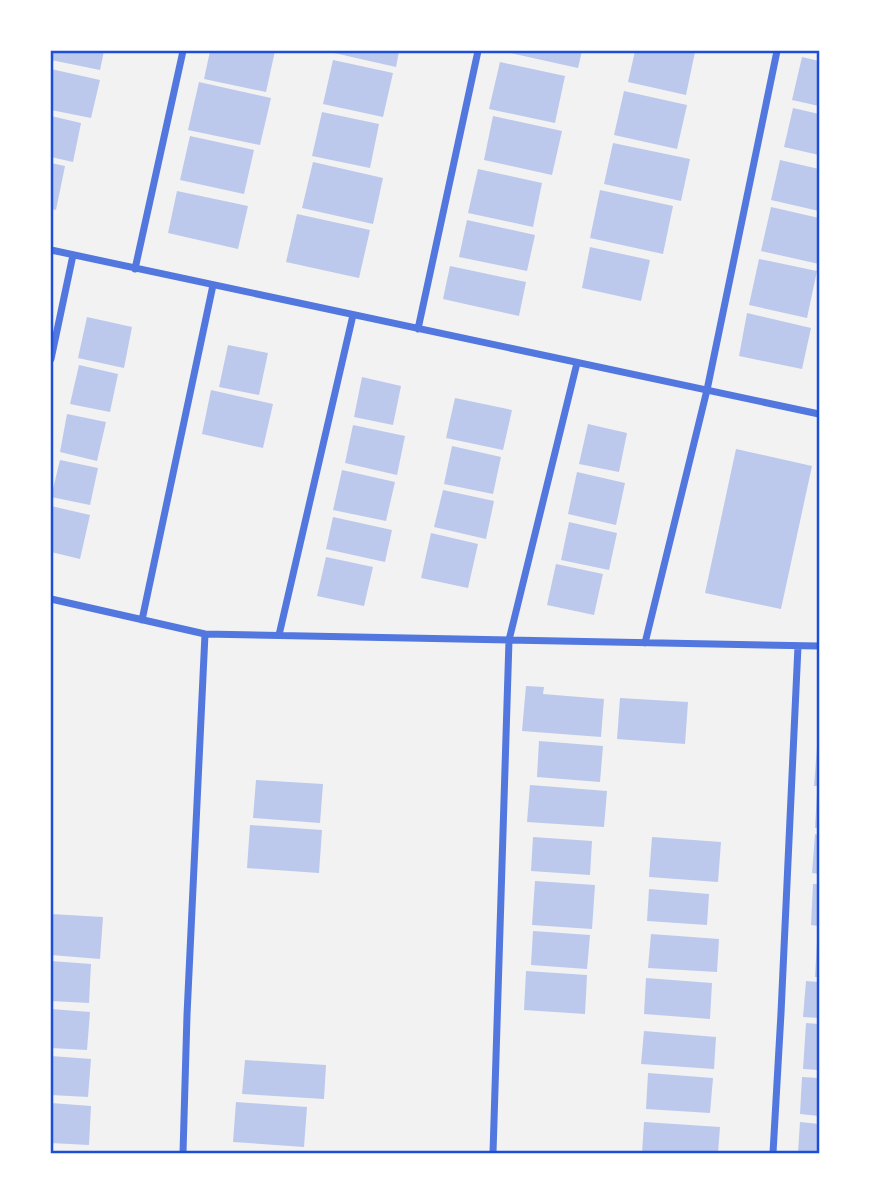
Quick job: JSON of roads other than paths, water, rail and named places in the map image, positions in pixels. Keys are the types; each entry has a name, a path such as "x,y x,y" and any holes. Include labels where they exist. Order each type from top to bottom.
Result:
{"street":[{"path":"135,269 183,51"},
{"path":"418,329 478,51"},
{"path":"645,643 707,390 777,51"},
{"path":"51,250 819,414"},
{"path":"51,359 73,255"},
{"path":"142,620 213,285"},
{"path":"279,635 353,315"},
{"path":"493,1153 509,640 577,362"},
{"path":"51,599 205,634 819,646"},
{"path":"183,1153 205,634"},
{"path":"773,1153 797,646"}]}
